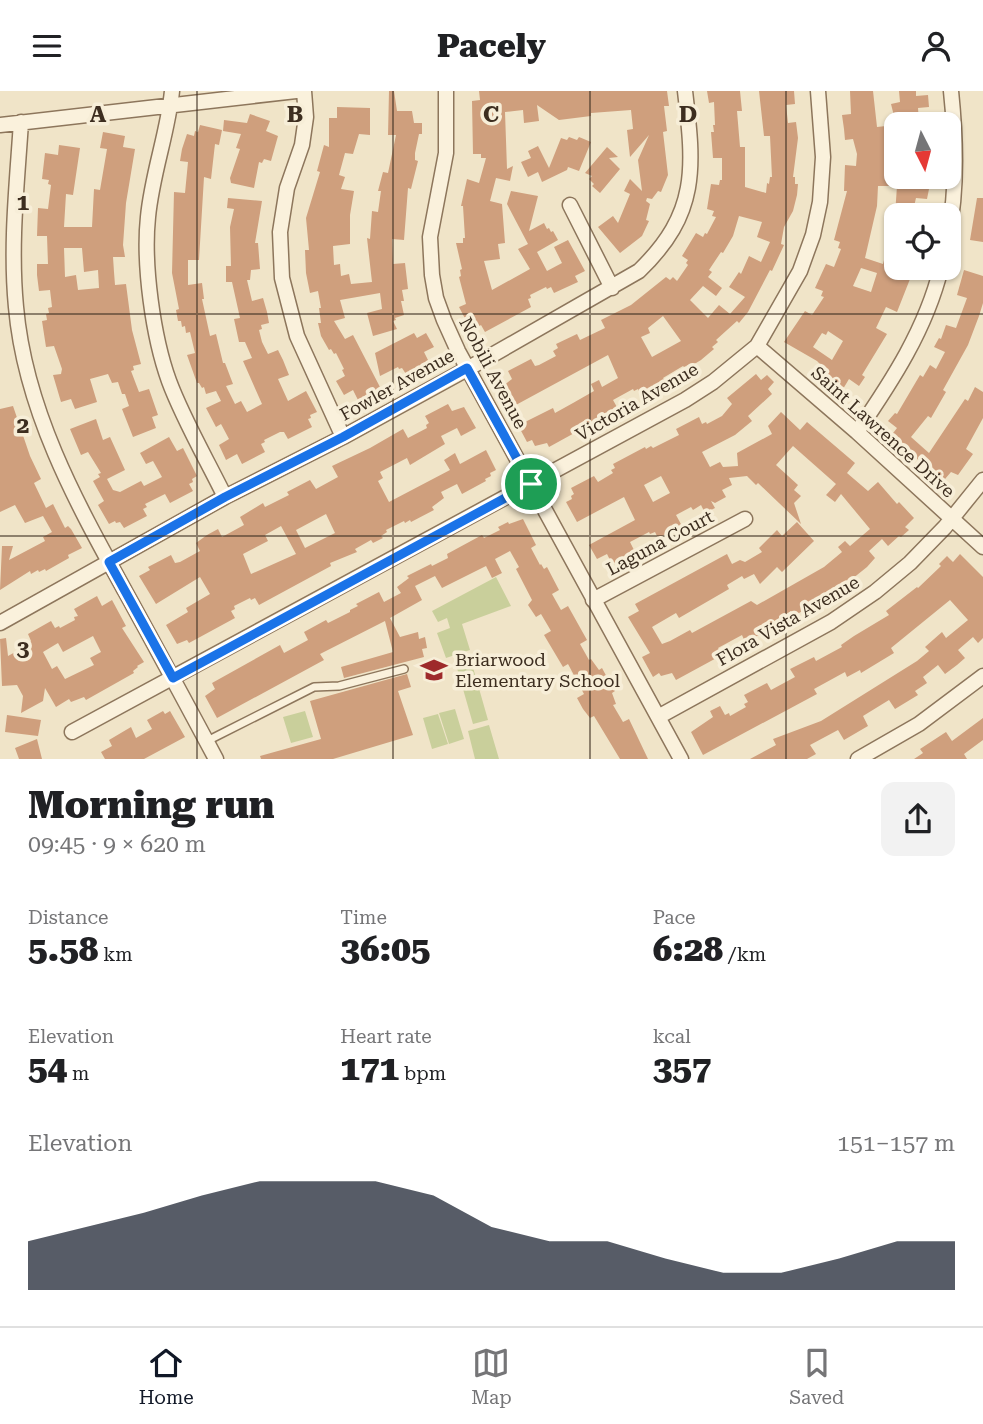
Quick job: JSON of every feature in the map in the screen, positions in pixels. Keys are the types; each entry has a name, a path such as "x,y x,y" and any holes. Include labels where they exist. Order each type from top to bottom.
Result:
{"street":[{"path":"0,125 171,98 296,91"},
{"path":"304,91 306,117 302,145 287,187 280,232 282,278 297,336 343,437"},
{"name":"Nobili Avenue","path":"446,91 446,153 430,237 432,275 444,320 467,368 681,759"},
{"name":"Fowler Avenue","path":"0,623 225,497 343,437 639,271 659,252 680,219 689,183 691,144 685,91"},
{"name":"Victoria Avenue","path":"72,732 685,400 713,382 757,346 800,271 813,235 820,202 823,157 818,91"},
{"path":"951,91 955,130 952,203"},
{"path":"171,98 153,174 147,220 149,280 169,381 225,497"},
{"path":"21,122 12,253 16,310 27,369 42,422 63,475 216,759"},
{"path":"570,205 612,288"},
{"path":"857,432 900,367 921,326 937,280"},
{"name":"Saint Lawrence Drive","path":"757,346 857,432 983,547"},
{"name":"Flora Vista Avenue","path":"658,717 842,614 875,592 909,563 983,480"},
{"name":"Laguna Court","path":"593,600 745,519"},
{"path":"858,759 919,724 983,676"}],"lane":[{"path":"207,741 314,687 339,686 404,669"}],"green space":[{"path":"496,577 511,606 462,624 470,650 446,658 437,633 450,628 447,618 438,622 432,611"},
{"path":"470,657 488,720 473,724 455,661"},
{"path":"455,709 464,739 449,744 439,713"},
{"path":"305,711 313,737 291,743 283,717"},
{"path":"438,714 448,744 432,749 423,718"},
{"path":"489,725 499,759 475,759 468,731"}],"building":[{"path":"389,91 394,91 397,111 412,111 414,123 422,123 422,134 419,134 415,153 415,160 418,161 411,189 408,188 404,240 392,239 393,264 405,263 408,289 402,290 404,315 393,321 397,329 373,336 367,313 382,309 380,293 340,300 345,318 334,321 345,339 353,335 381,389 358,400 353,390 344,395 336,381 345,376 342,370 344,369 336,353 329,350 321,336 318,323 321,323 321,308 318,291 310,293 306,273 305,250 309,250 306,218 320,172 317,171 324,145 329,147 329,118 337,118 337,107 370,108 370,135 359,134 353,154 345,153 339,175 345,177 341,189 354,191 350,215 350,244 333,246 334,265 340,264 341,276 349,274 351,284 372,282 367,238 370,239 372,211 378,212 381,191 378,191 383,172 388,173 396,135 388,135"},
{"path":"479,91 667,91 669,106 664,106 667,131 663,132 668,175 661,192 658,191 652,199 647,198 646,201 650,204 646,220 649,221 642,236 620,253 598,227 613,216 618,223 630,194 624,191 630,179 642,191 638,160 649,135 630,157 627,130 633,129 631,110 591,113 591,116 559,120 537,105 539,121 524,123 523,110 505,112 507,169 513,166 510,181 496,178 490,201 502,204 505,243 498,244 500,259 484,261 492,290 530,269 518,249 528,244 507,204 511,191 538,196 529,231 544,223 558,240 537,252 547,271 562,263 554,247 568,240 585,271 575,276 578,282 554,293 551,287 546,287 530,295 531,298 528,299 531,307 485,332 481,325 470,328 459,307 466,304 459,277 462,269 456,243 463,243 465,238 461,206 467,179 479,183 486,158 481,158 481,154 473,154 472,101 480,100"},
{"path":"707,91 740,91 742,111 737,111 740,147 745,147 745,187 766,193 767,183 769,184 772,177 770,136 764,136 759,91 794,91 795,104 786,105 788,123 796,122 798,138 793,177 795,184 798,184 797,195 793,211 784,227 781,244 784,245 772,271 770,270 748,312 739,323 737,321 716,340 718,342 712,347 714,349 701,360 691,366 683,366 663,378 666,383 641,396 638,389 633,389 613,400 618,409 549,447 547,443 535,446 532,440 527,442 519,427 523,423 553,408 555,413 573,403 594,391 591,384 599,380 602,387 618,378 608,355 514,406 503,386 512,379 508,371 531,359 535,366 556,356 553,351 558,348 556,344 577,334 580,340 605,328 601,320 631,305 666,277 670,280 673,277 677,281 688,265 688,260 682,256 696,233 703,237 707,234 716,217 712,216 714,211 707,209 711,184 719,185 722,180 722,158 713,158 711,132 714,132 715,125 714,102 709,103","holes":["739,216 762,222 757,237 770,242 761,262 749,256 741,274 739,272 729,287 745,297 730,314 719,305 708,318 690,300 703,286 716,296 722,288 708,277 712,272 709,270 733,236","663,316 681,341 652,357 641,337 650,333 648,328"]},
{"path":"850,91 873,91 877,127 884,126 884,186 878,186 877,206 865,258 883,264 884,260 884,280 910,280 897,312 886,307 876,328 887,334 862,375 865,377 859,386 849,379 843,389 819,372 822,366 817,361 784,342 805,311 812,315 824,297 821,296 823,291 815,288 826,264 834,267 841,249 838,248 840,242 834,240 847,191 844,191 845,165 856,166 857,154 853,139 845,140 842,115 851,114","holes":["861,268 877,273 871,292 853,286","828,331 843,341 832,360 813,347 822,333 826,335"]},
{"path":"899,91 916,91 916,96 928,95 929,107 918,108 918,112 893,112 891,104 900,102"},
{"path":"250,114 270,121 266,131 278,136 271,161 264,159 262,163 259,162 254,188 231,183 241,134 223,131 224,120 247,123"},
{"path":"200,125 222,130 219,145 215,144 211,179 204,177 199,260 188,260 188,285 202,283 202,299 210,336 216,334 223,363 233,384 226,386 235,404 241,401 247,412 262,404 243,361 252,358 245,342 239,342 234,319 240,318 232,282 226,282 226,266 231,266 230,227 234,209 227,208 228,198 262,201 255,243 258,243 260,269 251,270 250,280 247,280 252,301 263,298 267,312 269,323 261,325 262,329 259,330 262,342 268,354 278,350 283,360 289,375 278,379 288,401 306,391 317,412 308,419 312,427 288,439 284,432 280,432 264,440 261,444 265,452 242,464 237,454 226,460 219,445 229,439 221,424 216,427 206,408 221,401 216,391 206,394 204,387 197,383 187,355 195,353 190,332 186,333 185,326 182,327 181,321 178,321 176,310 179,309 172,273 174,192 185,193 188,162 180,161 182,149 187,134 194,136"},
{"path":"103,132 125,136 123,147 135,149 126,203 123,245 125,257 113,257 115,285 126,284 132,330 141,364 133,366 134,370 131,371 139,392 149,389 158,415 152,417 156,428 133,437 122,409 129,406 125,394 122,394 118,382 112,383 108,374 90,379 97,402 75,409 71,399 61,402 53,375 61,374 62,369 54,346 46,347 42,321 47,320 48,308 52,307 50,290 39,291 37,275 37,264 48,264 47,236 37,236 38,208 48,209 51,185 48,184 49,180 42,179 45,153 58,155 59,145 80,148 73,195 66,194 64,227 92,227 94,189 100,190 107,149 100,148","holes":["64,248 82,248 84,272 98,270 99,288 78,290 76,275 65,277"]},
{"path":"569,137 577,140 579,137 591,142 579,171 568,167 542,182 538,172 528,177 521,162 531,158 528,151 538,146 549,168 561,138 567,140"},
{"path":"607,147 618,157 609,158 620,169 600,193 592,186 594,184 589,179 592,176 585,173"},
{"path":"897,189 929,189 927,199 916,198 915,203 896,203"},
{"path":"977,198 983,198 983,242 970,240"},
{"path":"964,270 983,276 983,303 979,316 968,345 943,390 946,392 931,418 928,416 911,437 929,453 965,399 968,401 975,387 983,392 983,418 966,449 973,454 958,475 951,472 945,479 890,437 897,428 888,421 897,414 920,375 923,377 930,365 936,369 945,352 934,347 939,338 941,339 946,325 956,328 967,298 957,295"},
{"path":"414,333 417,338 426,333 434,347 424,352 429,362 406,374 398,367 380,376 375,353"},
{"path":"756,374 761,380 767,375 774,382 768,389 772,394 748,416 752,421 735,435 702,452 710,467 720,462 723,467 738,466 737,453 772,434 768,426 781,412 800,430 807,422 855,463 847,473 868,491 878,482 897,504 899,502 914,518 905,527 909,530 901,537 888,546 882,539 869,551 875,558 842,587 814,601 815,603 794,616 791,611 766,626 769,630 745,642 742,635 718,648 722,655 676,680 672,673 661,676 659,673 653,677 642,657 650,653 628,617 639,611 635,604 727,554 732,564 740,560 745,562 762,552 759,548 777,530 782,536 797,522 814,541 782,572 777,567 760,584 754,574 744,579 742,576 727,585 729,589 679,618 676,613 652,627 662,644 690,630 692,633 751,601 757,605 824,567 842,552 838,547 845,541 850,546 870,529 841,494 835,502 826,495 836,484 793,446 776,465 798,485 794,490 801,496 794,503 801,524 758,483 756,485 747,476 729,478 732,485 722,490 726,497 715,503 711,501 715,508 705,513 701,505 676,515 682,526 658,538 655,532 649,532 630,542 635,552 612,564 607,554 597,559 589,545 635,520 624,497 577,522 566,502 572,499 574,494 571,488 594,476 598,482 613,473 613,464 645,447 653,448 679,435 676,429 699,417 702,424 707,424 722,416 732,404 727,398","holes":["661,476 670,493 653,502 644,485"]},
{"path":"448,404 452,411 464,407 476,428 461,436 457,428 441,436 445,444 410,465 407,458 380,472 383,478 378,481 389,502 450,470 444,460 455,453 460,464 486,450 496,470 490,473 491,476 485,479 486,481 462,494 457,484 441,492 444,498 432,507 434,510 411,522 404,521 386,530 381,536 383,538 373,543 371,540 355,549 357,552 330,563 331,566 259,605 255,598 250,598 234,606 235,609 231,611 235,618 189,643 187,640 177,644 166,625 188,612 186,608 210,594 200,577 156,604 139,576 150,570 148,567 171,555 175,563 180,562 200,551 196,543 207,535 218,529 222,537 244,525 240,517 263,503 265,507 289,495 287,492 310,480 316,489 338,477 332,466 403,429 408,438 427,428 429,423 425,416","holes":["326,514 335,533 305,548 296,530","281,526 296,554 251,574 243,554 268,541 265,535"]},
{"path":"13,406 41,479 34,483 46,508 53,504 65,528 68,526 71,529 82,548 46,571 38,570 31,574 30,571 0,590 2,546 13,546 9,560 45,541 43,537 52,532 43,516 25,523 15,505 0,512 0,409"},
{"path":"96,419 103,440 110,437 125,470 107,479 113,490 120,492 141,481 144,486 162,477 153,461 146,464 140,453 169,437 177,451 183,448 197,476 189,484 193,491 170,503 165,494 145,504 147,507 143,509 147,516 124,528 120,522 109,524 98,505 104,501 93,481 100,477 98,474 101,473 88,452 81,455 70,429"},
{"path":"523,519 536,545 531,548 540,565 544,569 547,567 559,590 552,594 561,610 568,606 587,640 580,644 589,660 591,659 599,670 602,668 615,691 612,693 616,704 613,705 623,722 629,719 648,759 620,759 594,716 590,718 583,709 577,698 584,694 568,664 563,667 544,635 551,631 541,614 536,617 528,605 532,600 510,551 495,559 502,573 492,578 486,566 442,588 435,576 415,586 422,600 390,618 400,637 418,632 419,639 425,637 427,648 422,649 424,657 344,678 341,667 393,652 385,621 320,654 324,660 217,718 205,696 215,689 212,683 280,645 284,653 308,640 304,632 326,620 328,623 350,612 358,606 356,604 379,592 384,602 401,593 397,587 409,578 407,576 448,558 447,554 482,535 484,538 500,530 498,527 508,522 509,524"},
{"path":"960,554 983,577 983,638 978,643 973,637 958,650 965,658 957,665 945,674 938,665 923,677 927,683 915,691 918,695 895,709 889,700 863,716 868,726 844,740 838,730 810,745 816,754 807,759 750,759 776,745 773,739 821,721 917,661 929,651 925,647 942,632 946,638 968,620 950,600 891,648 894,653 861,673 860,670 847,677 845,672 814,689 817,694 703,755 691,732 713,717 710,711 720,706 725,715 729,713 730,716 746,707 744,704 748,702 744,695 767,683 771,690 795,677 790,669 814,657 816,661 842,647 841,645 854,636 889,615 886,611 918,588 941,566 939,564 947,556 953,562"},
{"path":"97,596 102,606 112,600 126,626 122,628 144,662 137,666 134,673 86,700 84,697 71,702 69,699 56,707 45,688 43,701 21,713 23,696 17,685 2,686 0,639 6,638 8,656 28,645 31,641 28,634 51,621 55,628 60,628 75,620 74,617 78,616 74,609","holes":["93,636 101,652 90,658 94,665 65,679 57,666 52,669 43,652 58,643 63,652"]},
{"path":"407,674 411,687 398,691 413,735 333,759 261,759 260,756 321,739 310,701"},
{"path":"163,711 165,714 170,711 185,737 144,759 105,759 101,752 112,746 109,740 131,727 136,738 152,729 147,720"},
{"path":"7,715 41,720 38,736 5,732"},
{"path":"983,718 983,740 964,754 967,759 914,759 923,753 920,749 946,732 952,741"},
{"path":"37,739 42,759 19,759 15,748"}],"place":[{"name":"Briarwood Elementary School","path":"434,670"}],"route":[{"path":"467,368 531,484 173,678 109,562 467,368"}]}
